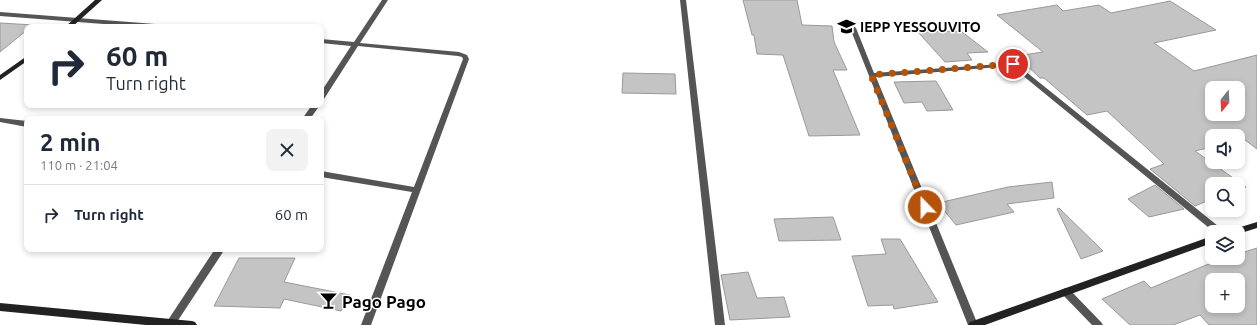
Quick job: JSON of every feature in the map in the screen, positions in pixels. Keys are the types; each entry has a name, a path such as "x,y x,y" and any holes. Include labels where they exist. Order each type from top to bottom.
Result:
{"street":[{"path":"72,24 99,0"},
{"path":"324,92 385,0"},
{"path":"683,0 720,325"},
{"path":"0,14 134,24"},
{"path":"853,28 973,325 1205,242"},
{"path":"324,40 459,54 466,58 366,325"},
{"path":"0,78 24,60"},
{"path":"871,75 1013,64 1211,225"},
{"path":"0,120 24,124"},
{"path":"324,175 416,190"},
{"path":"1245,229 1257,225"},
{"path":"171,323 218,252"},
{"path":"1066,292 1098,325"},
{"path":"0,307 192,325"}],"building":[{"path":"743,0 797,0 802,25 832,26 834,42 847,70 833,70 860,135 809,136 783,55 757,54 754,35 752,35"},
{"path":"1170,1 1216,30 1154,43 1194,71 1257,55 1257,149 1245,140 1245,129 1205,129 1205,149 1195,151 1205,158 1205,169 1220,169 1232,177 1205,177 1205,202 1195,206 1150,169 1164,164 1107,111 1087,115 1044,78 1040,78 1017,56 1043,52 997,15 1057,5 1063,11 1099,5 1111,13"},
{"path":"0,23 24,24 24,32 0,52"},
{"path":"961,31 988,52 967,53 972,60 945,62 918,32"},
{"path":"623,73 675,74 676,94 622,93"},
{"path":"936,81 953,110 927,111 922,102 904,103 894,82"},
{"path":"1052,182 1054,198 1007,204 1014,212 956,225 938,203 1008,187"},
{"path":"1155,185 1184,209 1149,217 1128,199"},
{"path":"1059,208 1103,251 1081,259 1057,209"},
{"path":"833,217 841,240 779,241 774,219"},
{"path":"881,239 900,239 938,302 894,309 893,305 868,306 852,256 886,254"},
{"path":"1257,248 1257,325 1209,325 1200,315 1173,325 1130,325 1102,299 1144,281 1151,288 1206,265 1245,265 1245,252"},
{"path":"239,258 295,258 284,282 350,295 341,311 284,299 280,308 214,306"},
{"path":"748,272 757,298 784,297 790,317 730,320 721,275"}],"place":[{"name":"IEPP YESSOUVITO","path":"847,27"},
{"name":"Pago Pago","path":"329,301"}],"route":[{"path":"925,207 871,75 1013,64"}]}
